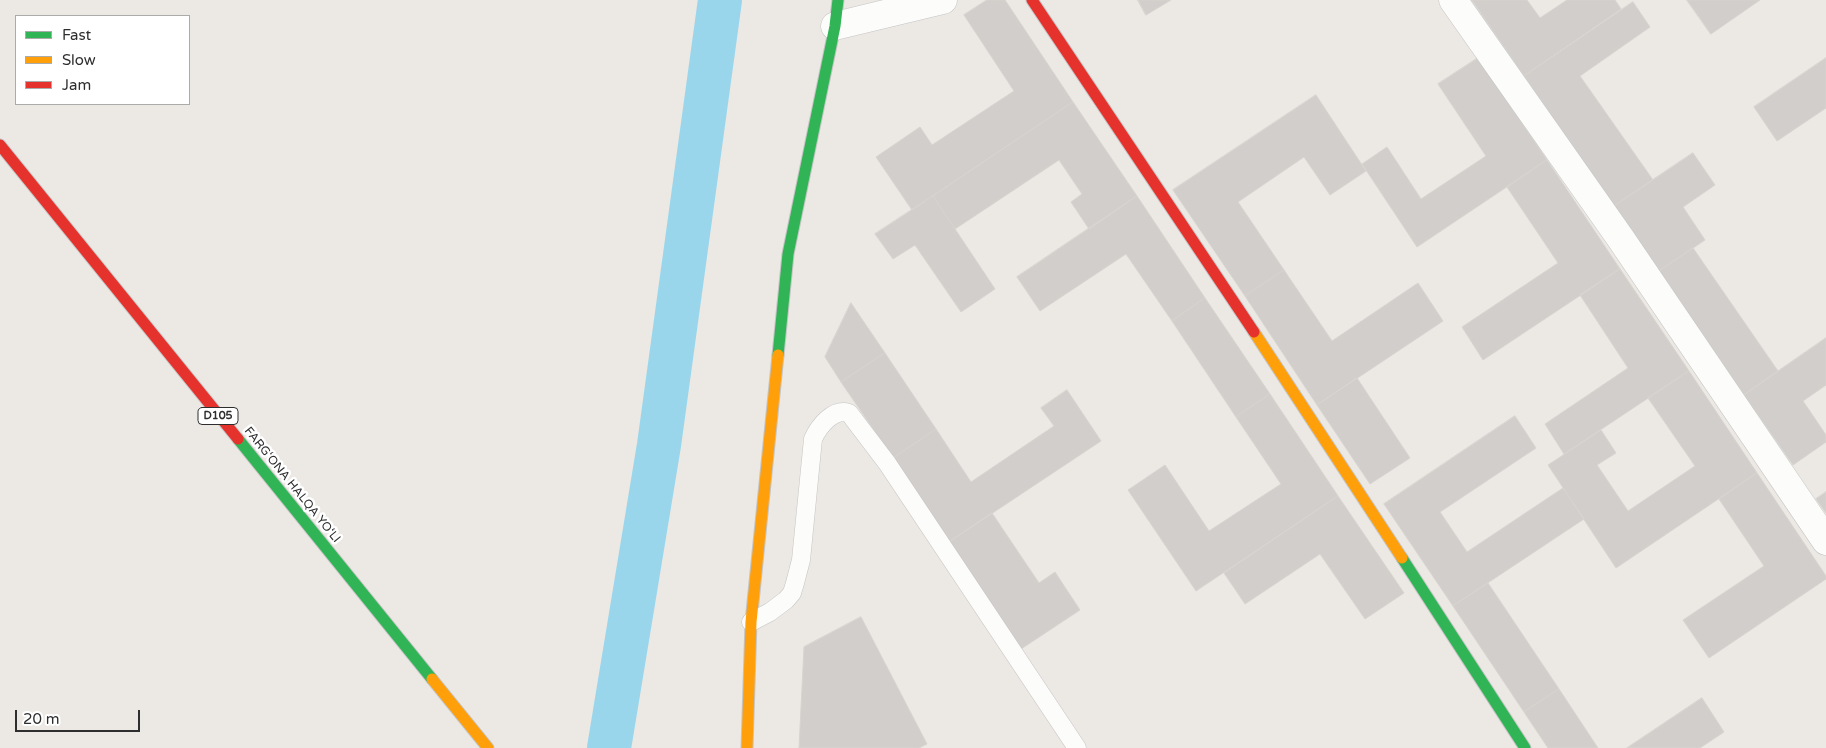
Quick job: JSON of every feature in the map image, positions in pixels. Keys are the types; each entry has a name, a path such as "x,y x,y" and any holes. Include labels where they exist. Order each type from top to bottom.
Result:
{"main road":[{"path":"1032,0 1298,399 1525,748"},
{"path":"747,748 751,622 788,254 836,13"},
{"name":"FARG‘ONA HALQA YO‘LI","path":"0,145 488,748"}],"street":[{"path":"836,13 943,0"},
{"path":"1453,0 1627,247 1826,541"}],"lane":[{"path":"751,622 770,612 792,593 801,560 812,439 827,420 844,411 849,413 887,463 1077,748"}],"building":[{"path":"987,0 1005,0 1073,102 912,210 876,157 920,127 932,145 1014,91 964,15"},
{"path":"1138,0 1171,0 1146,15"},
{"path":"1472,0 1527,0 1540,18 1567,0 1615,0 1621,9 1524,76"},
{"path":"1687,0 1760,0 1711,34"},
{"path":"1633,2 1650,27 1580,76 1653,180 1614,206 1524,76"},
{"path":"1478,58 1547,160 1417,247 1362,164 1387,147 1421,199 1486,156 1438,84"},
{"path":"1826,58 1826,108 1777,141 1754,107"},
{"path":"1316,95 1366,171 1330,195 1304,157 1238,202 1284,270 1245,296 1173,190"},
{"path":"1073,102 1137,196 1089,229 1071,202 1082,194 1059,160 955,229 933,196"},
{"path":"1693,153 1715,185 1683,207 1705,240 1659,271 1614,206"},
{"path":"1547,160 1620,269 1483,360 1462,327 1558,263 1507,187"},
{"path":"933,196 995,289 961,312 915,245 893,259 875,234"},
{"path":"1137,196 1205,298 1172,321 1126,254 1040,311 1017,277"},
{"path":"1693,248 1778,371 1744,395 1659,271"},
{"path":"1620,269 1689,371 1564,454 1545,424 1628,368 1580,295"},
{"path":"1284,270 1332,341 1418,283 1443,321 1317,405 1245,296"},
{"path":"1205,298 1270,394 1236,417 1172,321"},
{"path":"851,303 885,353 841,382 825,357"},
{"path":"1826,338 1826,385 1803,401 1826,435 1826,442 1793,465 1744,395"},
{"path":"885,353 936,429 893,458 841,382"},
{"path":"1689,371 1757,473 1616,568 1548,465 1601,430 1616,453 1597,465 1628,511 1695,466 1648,398"},
{"path":"1357,378 1410,458 1370,484 1317,405"},
{"path":"1067,390 1101,441 949,542 893,458 936,429 971,482 1054,426 1041,408"},
{"path":"1270,394 1338,496 1196,591 1128,490 1165,465 1209,531 1281,484 1236,417"},
{"path":"1515,416 1536,448 1440,512 1467,552 1563,488 1584,519 1453,606 1384,504"},
{"path":"1757,473 1826,576 1826,579 1709,658 1683,620 1764,566 1719,499"},
{"path":"1826,492 1826,513 1816,499"},
{"path":"1338,496 1404,593 1365,619 1320,554 1245,604 1224,573"},
{"path":"992,513 1039,583 1055,572 1080,610 1021,649 949,542"},
{"path":"1488,583 1559,689 1524,712 1453,606"},
{"path":"861,617 927,744 919,748 799,748 804,647"},
{"path":"1559,689 1598,748 1548,748 1524,712"},
{"path":"1702,698 1724,732 1700,748 1627,748"}],"waterway":[{"path":"609,748 659,445 720,0"}],"traffic: fast":[{"path":"778,355 788,254 835,26 838,0"},
{"path":"238,439 432,679"},
{"path":"1402,558 1525,748"}],"traffic: slow":[{"path":"1254,332 1402,558"},
{"path":"747,748 751,622 778,355"},
{"path":"432,679 488,748"}],"traffic: jam":[{"path":"1032,0 1254,332"},
{"path":"0,145 238,439"}]}
